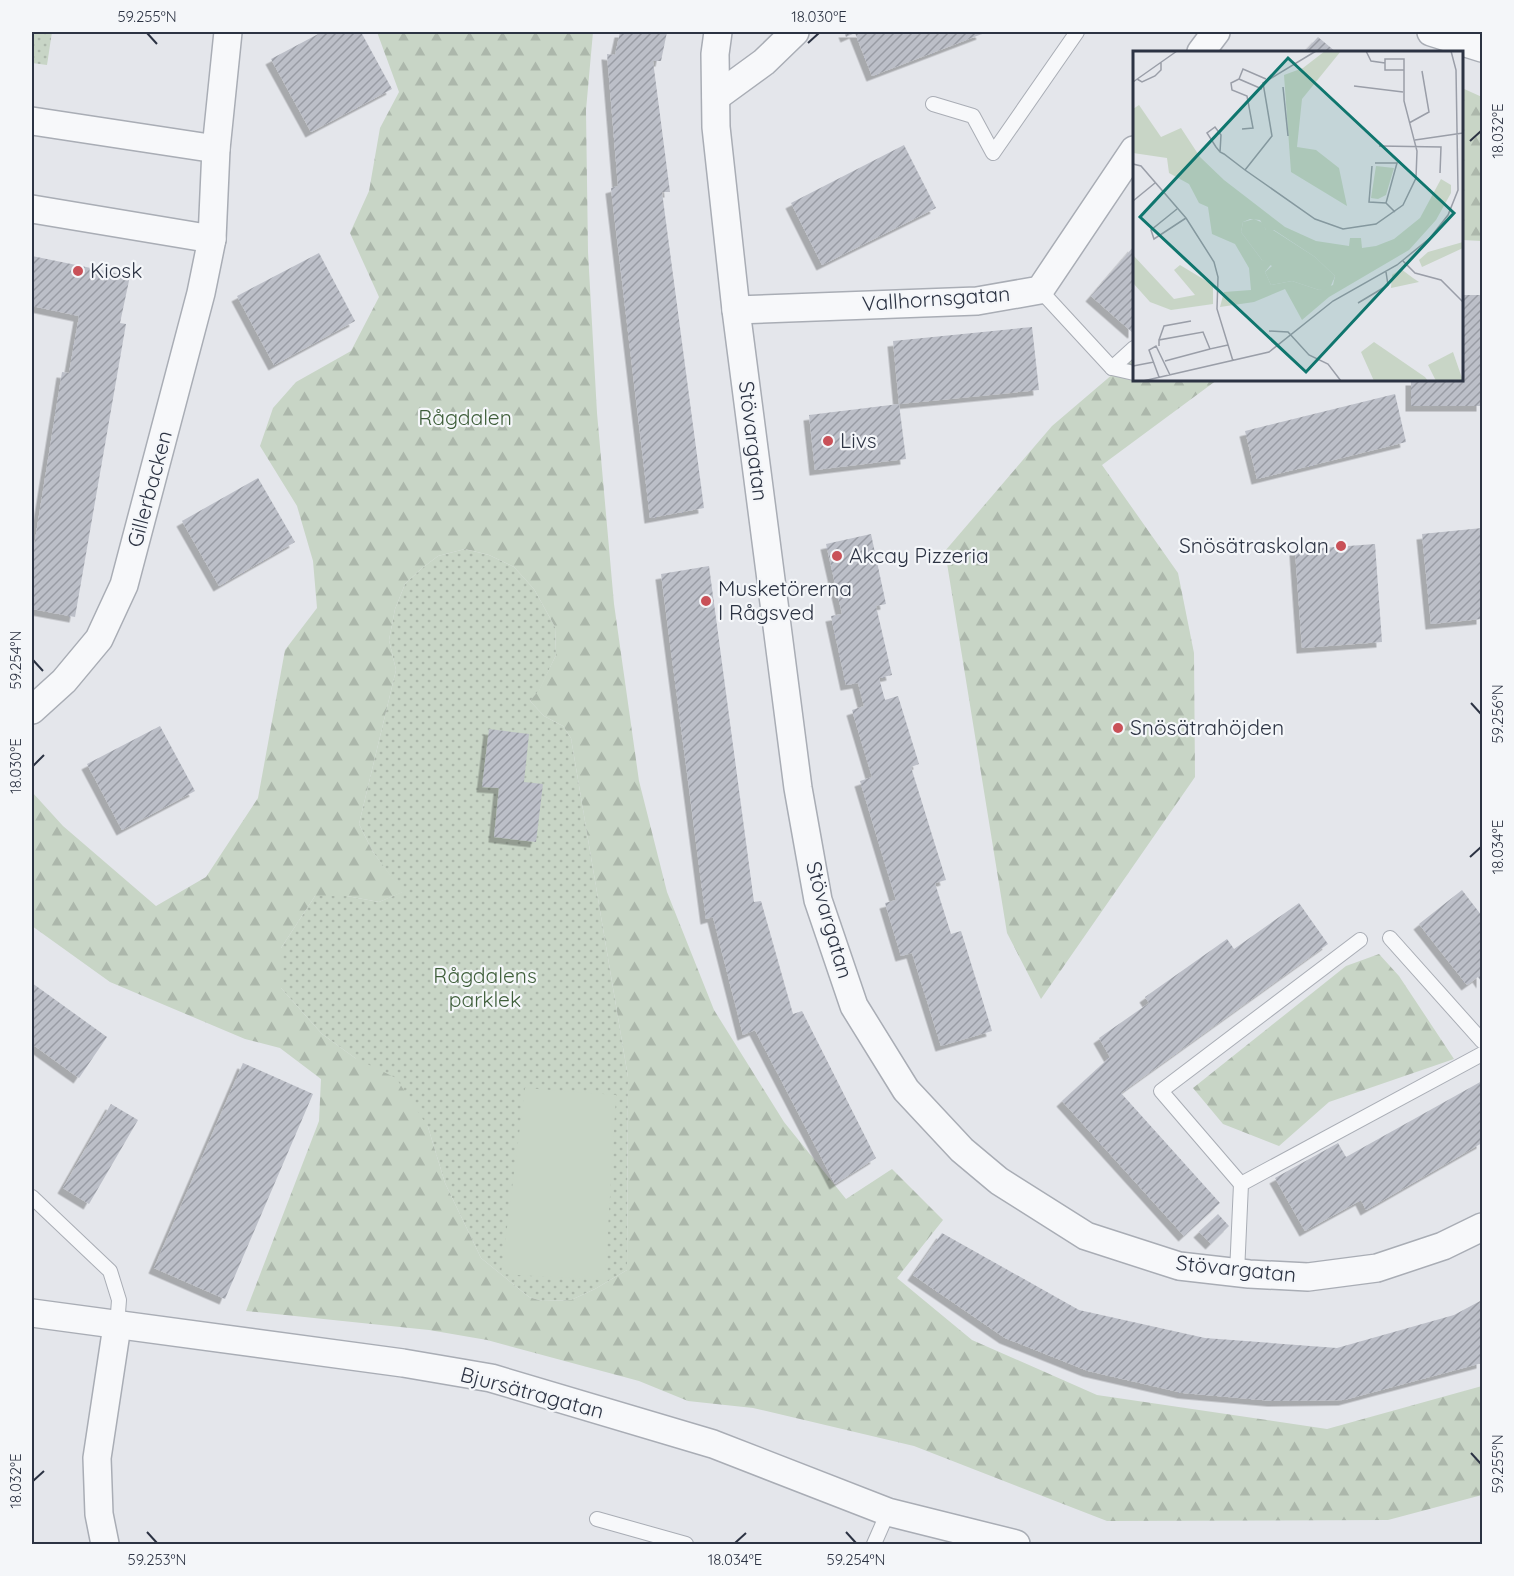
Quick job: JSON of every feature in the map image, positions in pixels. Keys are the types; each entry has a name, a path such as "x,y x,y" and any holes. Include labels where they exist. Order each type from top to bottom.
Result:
{"street":[{"name":"Gillerbacken","path":"32,710 64,681 99,639 124,585 198,303 212,239 216,149 228,32"},
{"name":"Stövargatan","path":"718,32 715,54 716,127 736,310 798,788 818,900 854,1006 906,1090 962,1150 999,1181 1086,1236 1179,1266 1237,1273 1308,1277 1377,1268 1443,1246 1482,1227"},
{"path":"716,97 764,62 795,32"},
{"path":"1202,51 1216,32"},
{"path":"1431,32 1482,48"},
{"path":"32,121 216,149"},
{"name":"Vallhornsgatan","path":"736,310 977,301 1040,290 1133,151"},
{"path":"32,209 212,239"},
{"name":"Bjursätragatan","path":"32,1313 403,1363 491,1378 713,1444 888,1512 1016,1545"},
{"path":"105,1545 99,1514 97,1458 117,1326"}],"lane":[{"path":"933,104 973,116 993,153 1077,32"},
{"path":"1040,290 1112,368 1133,373"},
{"path":"1112,368 1133,349"},
{"path":"1390,938 1482,1041"},
{"path":"1237,1273 1241,1184 1161,1091 1360,940"},
{"path":"1241,1184 1482,1054"},
{"path":"32,1197 110,1271 119,1300 117,1326"},
{"path":"874,1545 888,1512"},
{"path":"597,1519 686,1545"}],"green space":[{"path":"32,32 52,32 47,65 32,63"},
{"name":"Rågdalen","path":"377,32 593,32 586,110 588,252 597,413 614,604 639,781 667,892 714,1010 784,1122 846,1199 892,1169 943,1220 897,1278 972,1340 1097,1395 1327,1429 1482,1386 1482,1495 1388,1520 1107,1521 914,1446 753,1408 688,1401 639,1381 487,1340 429,1330 246,1311 319,1121 321,1079 280,1048 245,1039 110,982 32,926 32,792 63,826 156,906 206,877 258,798 285,650 317,608 313,561 297,506 260,446 273,408 296,382 351,351 379,297 350,233 369,191 380,128 399,92","holes":["465,549 489,555 514,567 534,589 555,627 556,655 539,690 530,701 544,716 563,726 571,738 628,1077 627,1270 571,1300 542,1301 529,1297 481,1258 445,1183 428,1127 396,1078 355,1058 322,1034 281,988 281,948 315,896 347,896 379,902 403,892 373,852 359,824 396,670 389,640 395,609 405,584 438,556"]},
{"path":"1463,88 1482,97 1482,241 1463,240"},
{"path":"1133,357 1133,381 1216,381 1102,465 1178,573 1194,653 1195,777 1041,999 1007,933 945,551 1052,426"},
{"name":"Rågdalens parklek","path":"465,549 489,555 514,567 534,589 555,627 556,655 539,691 530,701 544,716 563,726 571,738 628,1077 627,1270 571,1300 542,1301 529,1297 481,1258 445,1183 428,1127 355,1058 322,1034 281,988 281,948 315,896 347,896 379,902 402,892 373,852 359,824 396,670 389,640 395,609 405,584 438,556"},
{"path":"1379,954 1399,976 1454,1059 1329,1102 1279,1146 1223,1124 1193,1088 1346,966"},
{"path":"525,1088 616,1095 605,1280 501,1274"}],"building":[{"path":"322,32 361,32 392,89 311,132 271,59"},
{"path":"620,32 667,32 661,61 653,61 670,192 662,192 704,508 650,518 611,188 618,186 607,54 615,55"},
{"path":"844,32 981,32 982,34 872,76 855,33 846,37"},
{"path":"1318,37 1335,51 1305,51"},
{"path":"904,145 936,208 822,265 791,203"},
{"path":"1133,247 1133,333 1091,296"},
{"path":"319,253 355,321 274,365 237,296"},
{"path":"32,256 130,276 120,323 126,324 75,617 32,609 32,559 62,372 69,373 79,316 32,306"},
{"path":"1463,295 1482,295 1482,406 1411,406 1411,381 1463,381"},
{"path":"1032,327 1039,390 899,404 893,341"},
{"name":"Snösätraskolan","path":"1395,394 1406,442 1257,479 1245,431"},
{"path":"899,404 906,459 815,470 809,415"},
{"path":"258,478 295,542 219,586 182,521"},
{"path":"1482,528 1482,619 1431,624 1422,534"},
{"path":"871,534 886,604 876,606 892,675 879,678 885,700 898,696 919,764 911,767 946,880 935,883 951,934 961,931 992,1031 941,1046 912,953 901,956 885,903 896,900 860,781 872,777 852,710 864,706 858,683 846,685 831,616 842,614 826,544"},
{"path":"1375,544 1382,642 1302,648 1295,550"},
{"path":"709,566 754,902 761,901 793,1014 802,1011 876,1158 835,1184 755,1030 743,1035 713,917 706,919 661,574"},
{"path":"160,726 195,791 122,830 87,764"},
{"path":"489,729 529,734 524,782 543,784 536,842 494,837 499,788 482,787"},
{"path":"1462,890 1482,916 1482,983 1478,977 1467,985 1419,924"},
{"path":"1299,903 1328,944 1121,1093 1220,1203 1184,1236 1062,1101 1110,1057 1099,1038 1149,1003 1145,997 1227,939 1234,949"},
{"path":"32,983 107,1037 79,1078 32,1044"},
{"path":"243,1063 313,1094 225,1299 154,1268"},
{"path":"1482,1081 1482,1143 1366,1210 1361,1200 1305,1231 1275,1178 1338,1143 1346,1157"},
{"path":"111,1104 138,1120 89,1204 63,1188"},
{"path":"1218,1214 1229,1226 1211,1244 1199,1232"},
{"path":"942,1233 1079,1310 1205,1338 1337,1348 1454,1315 1482,1300 1482,1363 1344,1400 1273,1401 1183,1393 1088,1371 1005,1338 913,1275"}],"place":[{"name":"Kiosk","path":"78,271"},
{"name":"Livs","path":"828,441"},
{"name":"Snösätraskolan","path":"1341,546"},
{"name":"Akcay Pizzeria","path":"837,556"},
{"name":"Musketörerna I Rågsved","path":"706,601"},
{"name":"Snösätrahöjden","path":"1118,728"}]}
